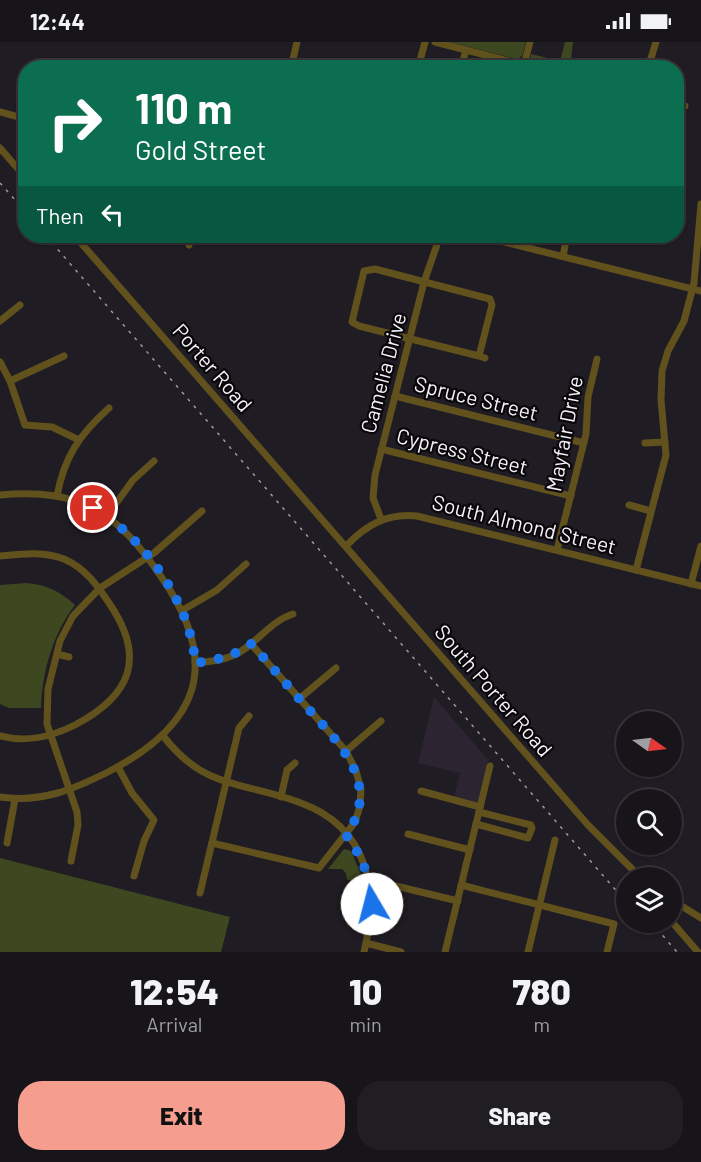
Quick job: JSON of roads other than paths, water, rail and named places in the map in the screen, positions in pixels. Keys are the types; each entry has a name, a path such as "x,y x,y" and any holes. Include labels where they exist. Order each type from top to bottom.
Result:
{"street":[{"path":"293,60 297,42"},
{"path":"420,60 425,42"},
{"path":"435,42 510,60"},
{"path":"524,60 530,42"},
{"path":"650,60 656,42"},
{"path":"463,60 466,50"},
{"path":"0,112 18,117"},
{"path":"0,148 18,169"},
{"path":"636,570 665,461 661,400 662,371 668,351 684,321 693,289 700,240 701,204"},
{"name":"Porter Road","path":"81,243 324,522"},
{"name":"Camelia Drive","path":"381,519 375,507 373,491 381,449 424,282 438,243"},
{"path":"509,243 701,291"},
{"path":"562,256 565,243"},
{"path":"366,269 424,282 492,301 482,357 352,322 366,269"},
{"path":"0,321 20,305"},
{"path":"10,381 64,356"},
{"name":"Mayfair Drive","path":"558,550 584,443 588,397 597,358"},
{"path":"0,362 10,381 25,425 52,427 77,439"},
{"name":"Spruce Street","path":"395,396 584,443"},
{"path":"57,496 64,466 77,439 109,408"},
{"path":"645,443 665,442"},
{"name":"Cypress Street","path":"381,449 571,496"},
{"path":"107,516 133,480 154,461"},
{"path":"0,495 32,493 57,496 82,503 107,516 131,536 183,610 189,626 195,663 186,704 164,737 144,752 71,791 46,797 15,799 0,797"},
{"path":"629,505 651,511"},
{"path":"71,861 78,825 77,812 50,735 47,694 57,654 69,623 100,588 147,556 202,511"},
{"name":"South Almond Street","path":"381,519 399,515 417,516 701,586"},
{"path":"346,546 381,519"},
{"name":"South Porter Road","path":"324,522 588,825 629,867"},
{"path":"691,584 701,546"},
{"path":"0,556 34,553 54,556 80,569 100,588 119,616 129,643 130,656 125,681 112,700 102,709 50,735 25,740 0,736"},
{"path":"183,610 217,590 246,564"},
{"path":"195,663 214,662 234,656 279,619 293,614"},
{"path":"212,843 320,868 346,835 360,806 361,789 346,751 251,644"},
{"path":"57,654 69,657"},
{"path":"300,699 336,668"},
{"path":"200,893 239,728 249,716"},
{"path":"346,751 381,721"},
{"path":"164,737 195,768 225,783 280,797 316,810 346,835 363,861 371,888 372,904 364,952"},
{"path":"280,797 287,770 295,763"},
{"path":"445,952 490,766"},
{"path":"118,767 132,793 154,820 144,840 134,876"},
{"path":"421,791 531,825 528,838 476,825"},
{"path":"7,843 15,799"},
{"path":"408,834 470,850"},
{"path":"528,952 555,840"},
{"path":"461,885 614,924 607,952"},
{"path":"396,886 458,901"},
{"path":"682,906 701,918"},
{"path":"682,933 698,952"},
{"path":"366,943 400,952"}],"railway":[{"path":"0,183 18,203"},
{"path":"52,243 616,890"},
{"path":"661,933 677,952"}]}
